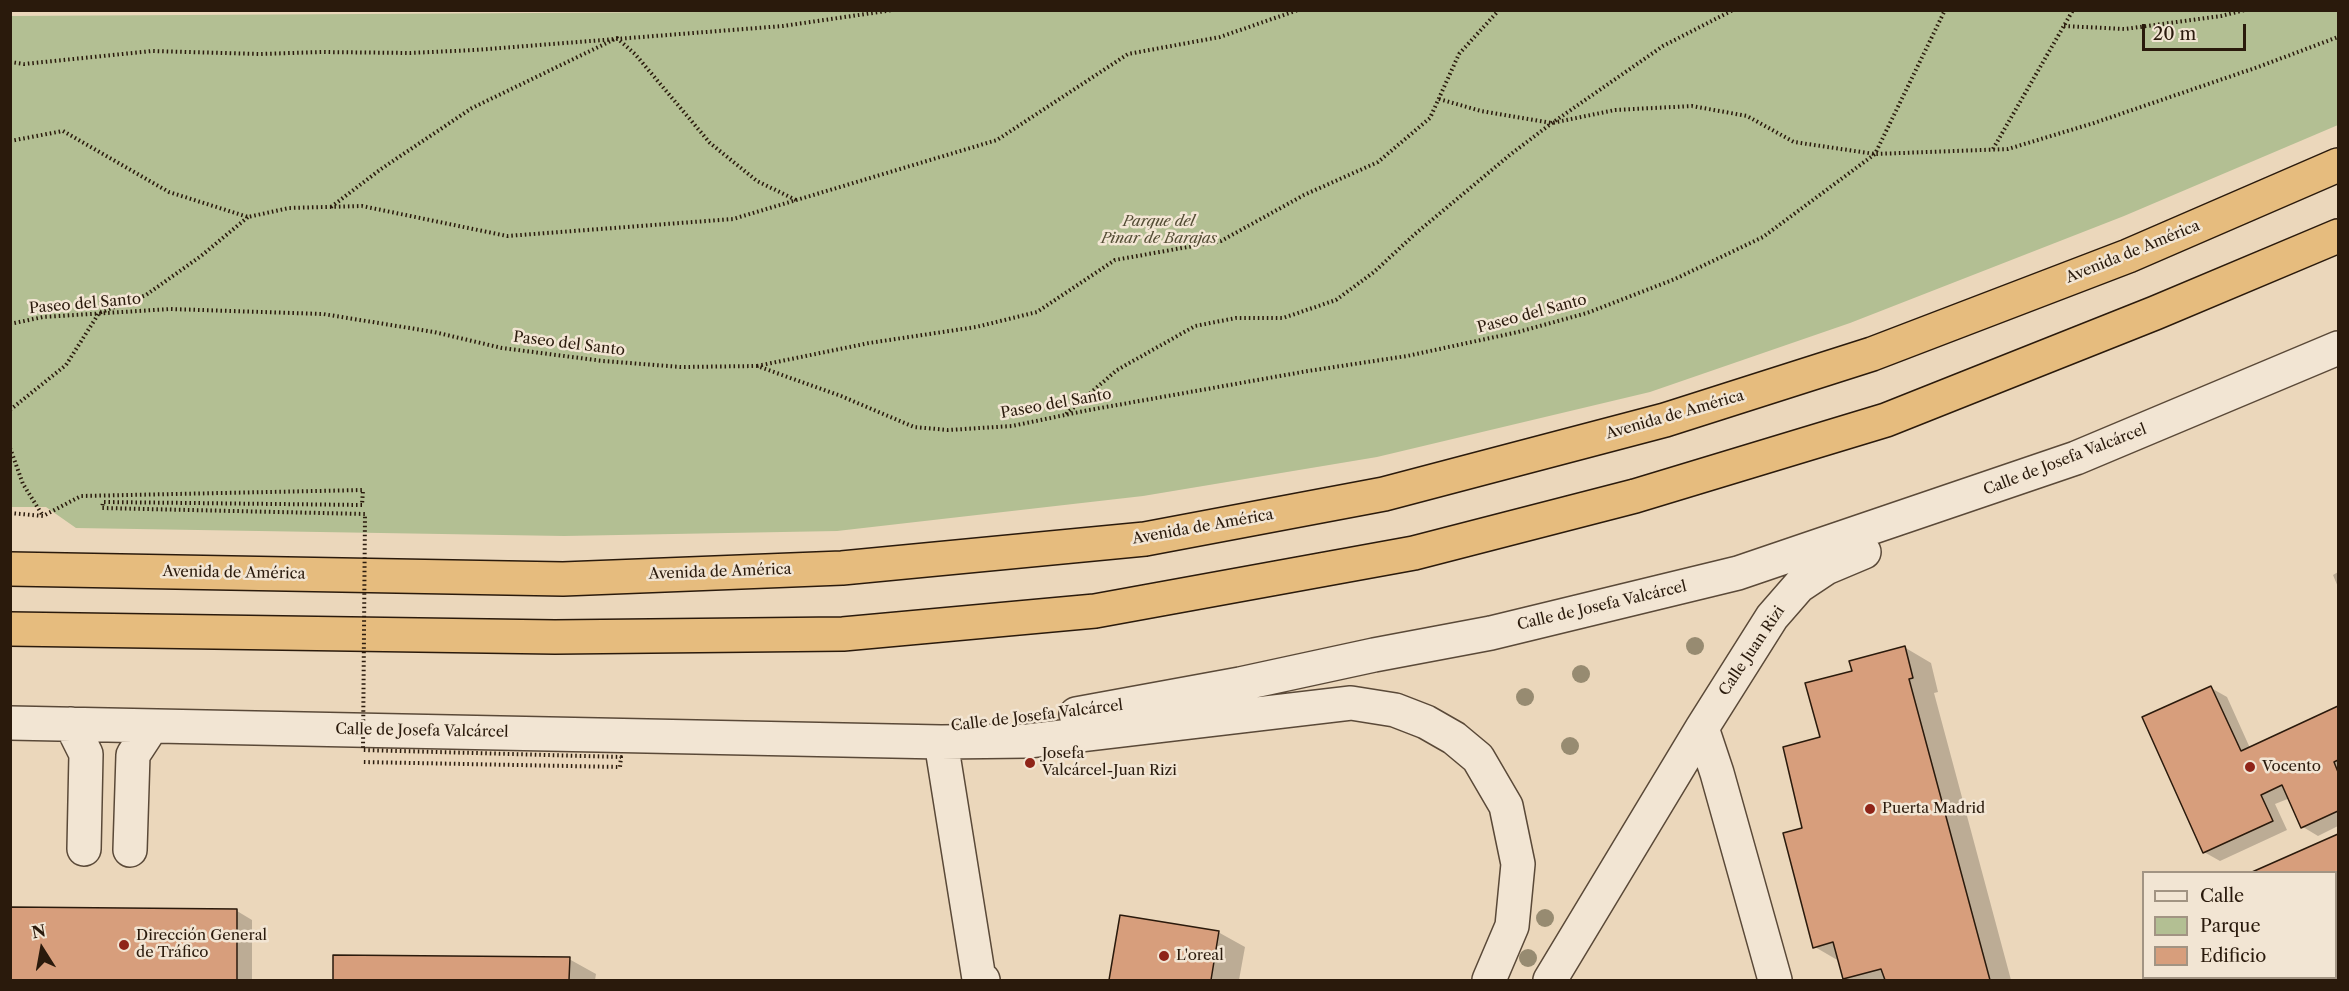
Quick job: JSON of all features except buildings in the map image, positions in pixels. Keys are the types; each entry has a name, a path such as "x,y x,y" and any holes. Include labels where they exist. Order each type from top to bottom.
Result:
{"highway":[{"name":"Avenida de América","path":"10,569 563,579 842,567 1145,539 1384,494 1665,420 1872,354 2128,256 2338,165"},
{"path":"10,629 555,637 843,634 1095,611 1414,554 1635,496 1886,420 2156,313 2338,236"}],"street":[{"name":"Calle de Josefa Valcárcel","path":"833,739 1095,712 1491,633 1738,573 2076,458 2338,348"},
{"name":"Calle Juan Rizi","path":"1550,981 1702,728 1772,617 1799,586 1826,568 1998,499 2039,480 2076,458"},
{"name":"Calle de Josefa Valcárcel","path":"10,723 941,742 1028,741 1351,703 1395,710 1426,722 1454,738 1478,758 1506,806 1518,864 1512,926 1489,981"},
{"path":"71,724 86,754 84,849"},
{"path":"130,849 133,755 152,726"},
{"path":"1702,728 1717,773 1775,981"},
{"path":"941,742 979,979 983,981"}],"path":[{"path":"10,62 24,64 152,51 261,54 410,53 783,26 893,10"},
{"path":"10,410 66,365 99,313 146,296 201,256 248,217 289,208 362,206 507,236 733,219 997,140 1128,54 1220,37 1298,10"},
{"path":"757,366 869,343 976,327 1037,312 1116,260 1221,241 1304,195 1378,162 1430,118 1460,54 1499,10"},
{"path":"1066,414 1118,370 1195,326 1236,318 1283,318 1336,300 1374,272 1415,234 1552,123 1664,46 1732,10"},
{"name":"Paseo del Santo","path":"10,324 43,317 170,309 323,314 434,332 502,348 603,361 681,367 757,366 841,396 914,427 948,430 1012,426 1066,414 1308,371 1407,356 1518,332 1587,313 1675,279 1763,237 1875,154 1945,10"},
{"path":"1993,150 2073,10"},
{"path":"2064,26 2125,29 2221,16 2245,10"},
{"path":"1439,99 1481,111 1552,123 1615,110 1692,106 1747,116 1794,142 1875,154 2008,149 2094,123 2338,37"},
{"path":"617,38 635,54 710,143 757,182 797,200"},
{"path":"331,207 381,169 472,108 617,38"},
{"path":"10,141 63,131 169,192 248,217"},
{"path":"10,448 23,484 43,516"},
{"path":"10,513 43,516 81,496 363,490 362,505 103,502 102,508 365,514 363,750 621,757 620,767 362,762"}],"green space":[{"name":"Parque del Pinar de Barajas","path":"720,10 2338,11 2338,125 2124,216 1850,323 1650,392 1377,457 1143,496 837,531 564,536 76,528 46,507 11,507 11,16 709,12"}],"place":[{"name":"Josefa Valcárcel-Juan Rizi","path":"1030,763"},
{"name":"Vocento","path":"2250,767"},
{"name":"Puerta Madrid","path":"1870,809"},
{"name":"Dirección General de Tráfico","path":"124,945"},
{"name":"L'oreal","path":"1164,956"}]}
